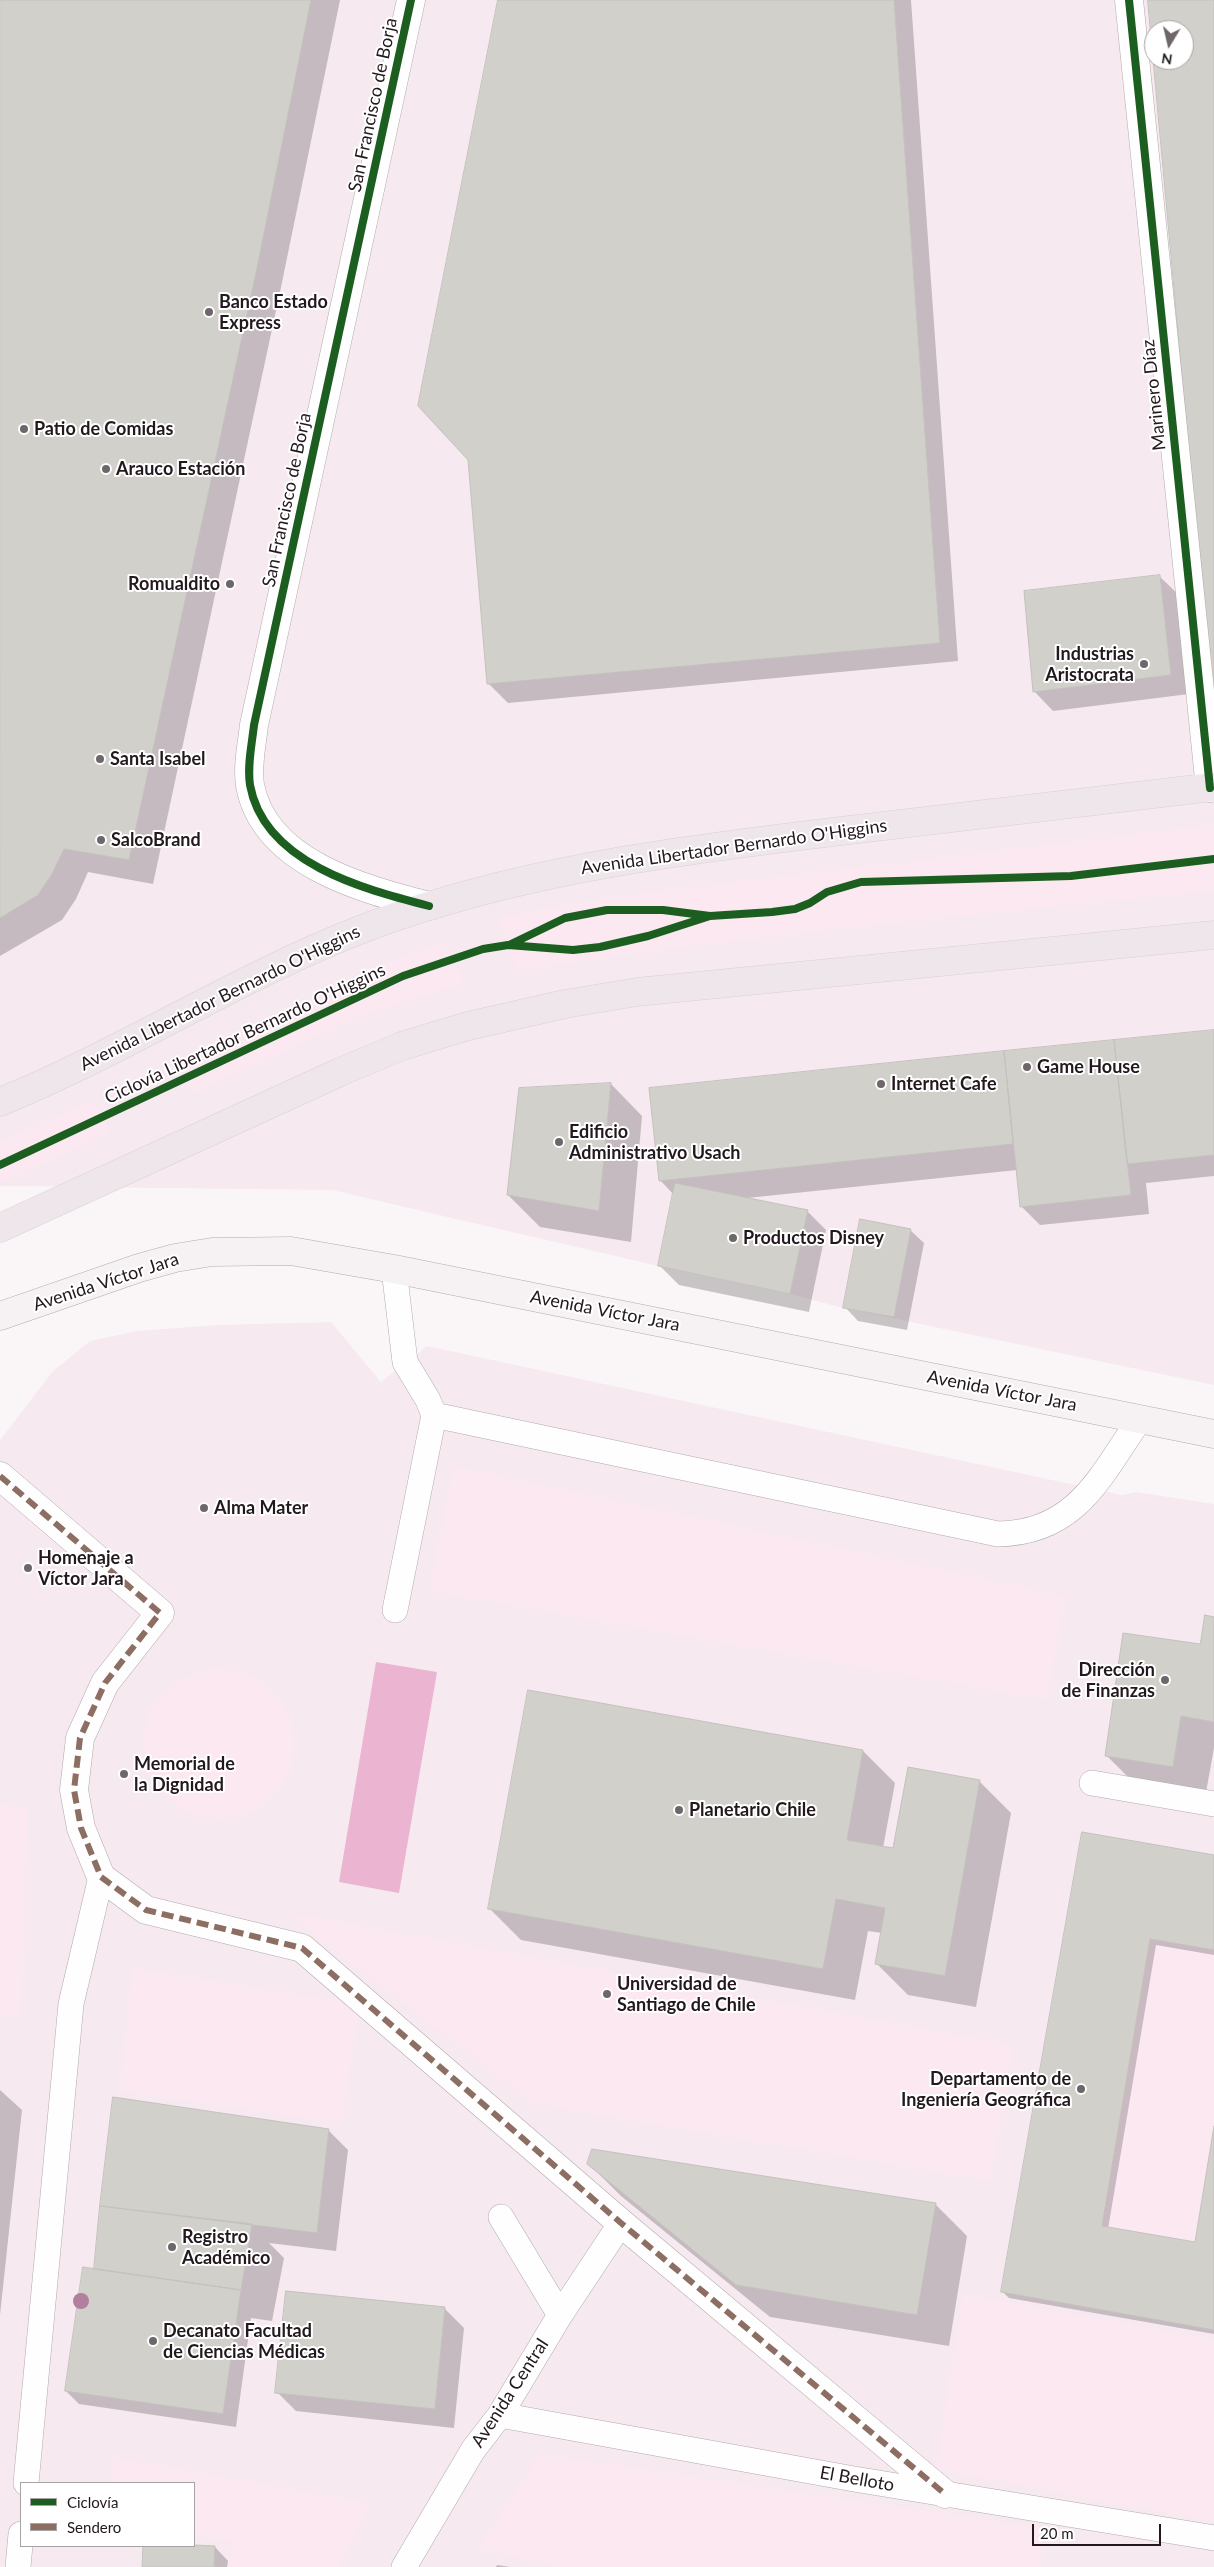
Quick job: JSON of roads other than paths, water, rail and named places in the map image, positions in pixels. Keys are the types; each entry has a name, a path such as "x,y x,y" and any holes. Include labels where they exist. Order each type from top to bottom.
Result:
{"main road":[{"name":"Avenida Libertador Bernardo O'Higgins","path":"0,1102 47,1082 299,956 350,934 470,893 558,872 640,856 1212,787"},
{"path":"0,1228 340,1072 402,1046 468,1026 565,1004 637,992 1214,935"},
{"name":"Avenida Víctor Jara","path":"0,1316 139,1268 175,1258 212,1252 291,1252 394,1268 1214,1434"}],"street":[{"name":"San Francisco de Borja","path":"412,0 254,724 249,764 250,784 255,804 265,822 277,837 295,852 348,882 429,906"},
{"name":"Marinero Díaz","path":"1129,0 1212,787"},
{"path":"0,1476 160,1613 105,1683 80,1738 74,1790 80,1828 101,1876 146,1910 302,1948 621,2223 944,2494"}],"lane":[{"path":"394,1268 405,1362 434,1415 395,1610"},
{"path":"434,1415 998,1534 1026,1532 1041,1528 1061,1518 1094,1489 1140,1419"},
{"path":"1092,1783 1214,1804"},
{"path":"26,2482 72,2004 101,1876"},
{"path":"501,2217 560,2315"},
{"name":"Avenida Central","path":"404,2567 473,2450 500,2414 560,2315 621,2223"},
{"name":"El Belloto","path":"500,2414 944,2494 1214,2538"},
{"path":"18,2567 20,2545"}],"place":[{"name":"Banco Estado Express","path":"209,312"},
{"name":"Patio de Comidas","path":"24,429"},
{"name":"Arauco Estación","path":"106,469"},
{"name":"Romualdito","path":"230,584"},
{"name":"Industrias Aristocrata","path":"1144,664"},
{"name":"Santa Isabel","path":"100,759"},
{"name":"SalcoBrand","path":"101,840"},
{"name":"Game House","path":"1027,1067"},
{"name":"Internet Cafe","path":"881,1084"},
{"name":"Edificio Administrativo Usach","path":"559,1142"},
{"name":"Productos Disney","path":"733,1238"},
{"name":"Alma Mater","path":"204,1508"},
{"name":"Homenaje a Víctor Jara","path":"28,1568"},
{"name":"Dirección de Finanzas","path":"1165,1680"},
{"name":"Memorial de la Dignidad","path":"124,1774"},
{"name":"Planetario Chile","path":"679,1810"},
{"name":"Universidad de Santiago de Chile","path":"607,1994"},
{"name":"Departamento de Ingeniería Geográfica","path":"1081,2089"},
{"name":"Registro Académico","path":"172,2247"},
{"name":"Decanato Facultad de Ciencias Médicas","path":"153,2341"}]}
